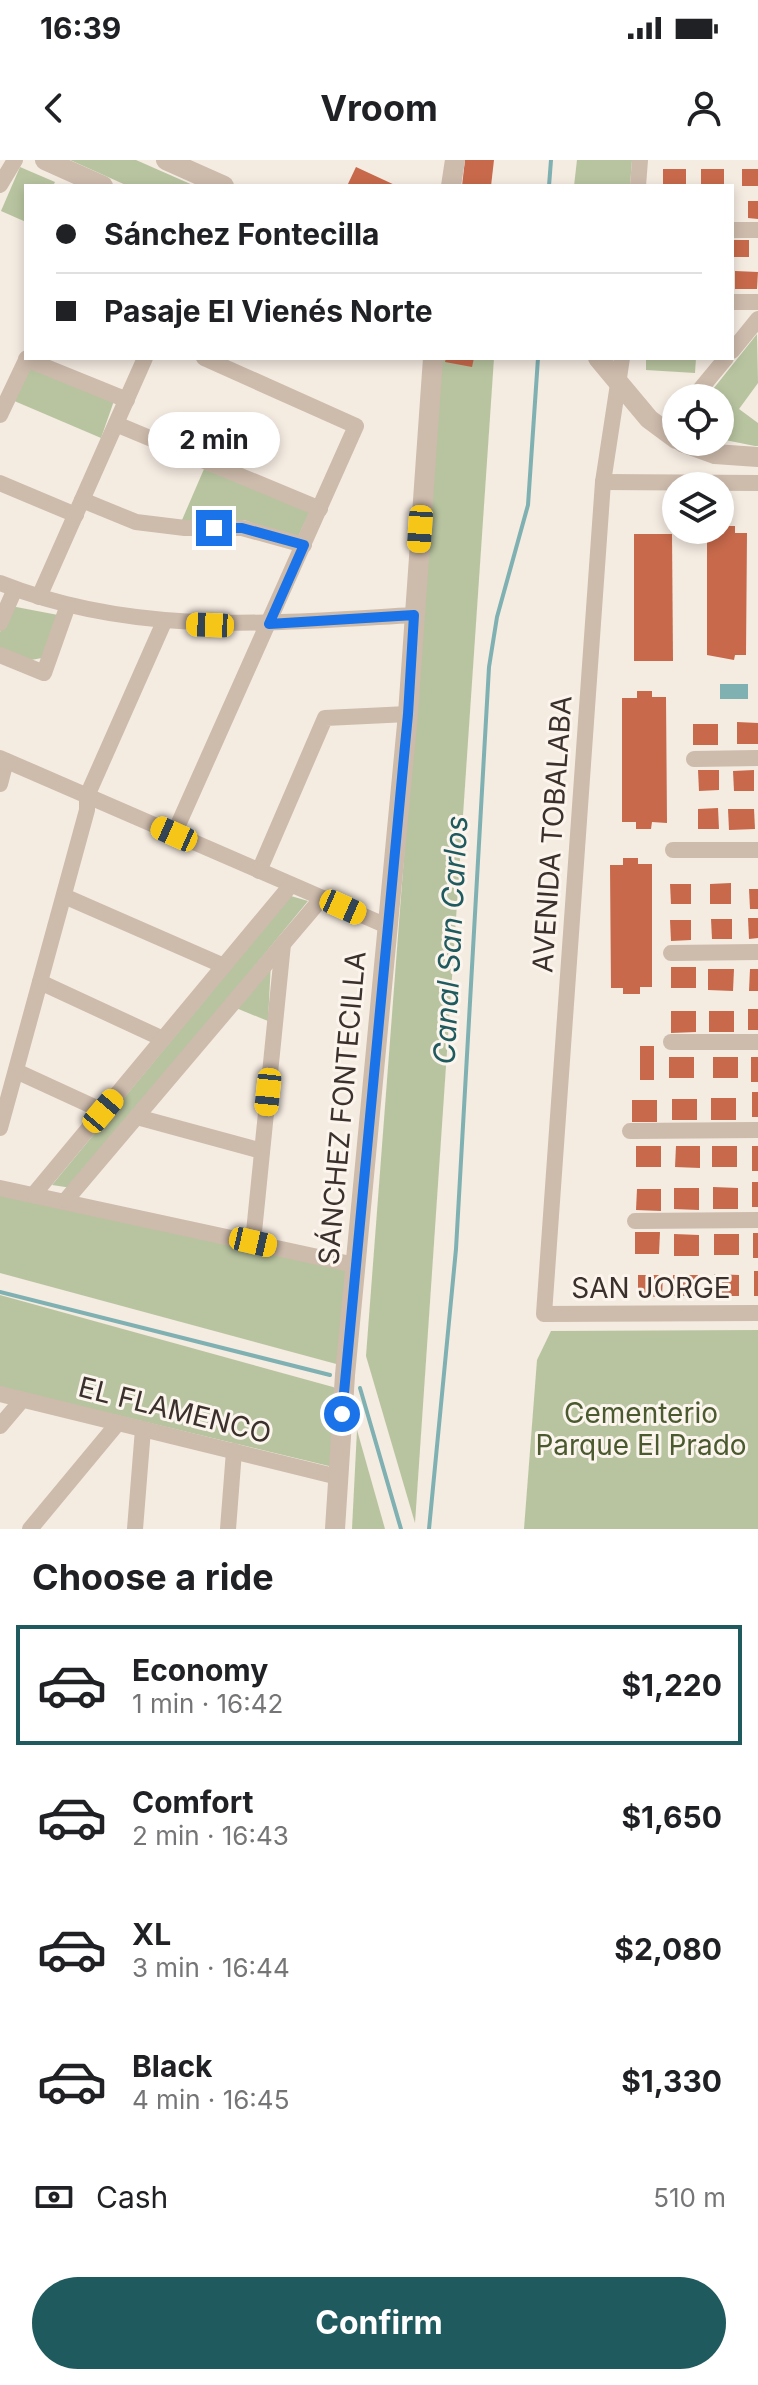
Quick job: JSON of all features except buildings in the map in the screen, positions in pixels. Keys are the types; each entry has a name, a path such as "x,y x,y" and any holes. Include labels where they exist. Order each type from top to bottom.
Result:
{"street":[{"path":"0,185 15,160"},
{"path":"45,160 99,184"},
{"path":"166,160 220,184"},
{"path":"451,184 455,160"},
{"path":"638,184 640,160"},
{"path":"734,230 758,230"},
{"path":"734,302 758,302"},
{"path":"734,349 756,325"},
{"path":"0,415 26,360"},
{"path":"28,360 127,400"},
{"path":"39,597 144,360"},
{"path":"174,834 356,426 208,360"},
{"name":"SÁNCHEZ FONTECILLA","path":"335,1529 355,1265 408,714 433,360"},
{"path":"705,384 724,360"},
{"path":"619,368 641,410 662,424"},
{"name":"AVENIDA TOBALABA","path":"544,1314 603,482 619,368"},
{"path":"116,424 320,509"},
{"path":"734,455 758,457"},
{"path":"603,482 758,483"},
{"path":"0,483 136,522 185,528 242,528 304,545"},
{"path":"0,623 7,586 68,605 164,622 269,624 414,615"},
{"path":"0,655 44,673 68,605"},
{"path":"0,1128 87,810 87,796 164,622"},
{"path":"259,871 325,718 408,714"},
{"path":"694,759 758,758"},
{"path":"0,784 3,759 387,926"},
{"path":"673,850 758,850"},
{"path":"34,1194 291,885"},
{"path":"64,896 224,966"},
{"path":"66,1200 322,898"},
{"path":"253,1242 283,944"},
{"path":"671,953 758,952"},
{"path":"40,982 163,1039"},
{"path":"671,1042 758,1042"},
{"path":"16,1071 103,1111"},
{"path":"137,1117 262,1151"},
{"path":"630,1131 758,1130"},
{"path":"0,1188 355,1265"},
{"path":"635,1221 758,1220"},
{"name":"SAN JORGE","path":"544,1314 758,1313"},
{"name":"EL FLAMENCO","path":"0,1394 338,1477"},
{"path":"0,1426 22,1400"},
{"path":"30,1529 118,1423"},
{"path":"135,1529 143,1429"},
{"path":"228,1529 234,1451"}],"green space":[{"path":"70,160 136,160 190,184 124,184"},
{"path":"577,160 632,160 630,184 574,184"},
{"path":"20,167 55,182 24,184 24,221 1,211"},
{"path":"757,334 758,383 739,409 758,423 758,446 734,442 734,384 717,384"},
{"path":"442,360 494,360 415,1523 366,1356"},
{"path":"646,360 696,360 695,373 646,370"},
{"path":"28,363 115,398 101,438 12,400"},
{"path":"204,469 310,511 297,539 244,520 182,520"},
{"path":"11,606 58,615 42,658 31,660 0,648 0,632"},
{"path":"291,896 308,901 72,1188 52,1185"},
{"path":"271,962 268,1021 236,1008"},
{"path":"0,1192 350,1268 340,1365 0,1273"},
{"path":"0,1295 339,1390 333,1467 0,1387"},
{"name":"Cementerio Parque El Prado","path":"758,1330 758,1529 524,1529 537,1360 551,1331"},
{"path":"357,1430 385,1529 352,1529"}],"water":[{"path":"720,684 748,684 748,699 720,699"}],"waterway":[{"name":"Canal San Carlos","path":"549,184 551,160"},
{"name":"Canal San Carlos","path":"429,1529 456,1249 489,667 497,617 528,505 538,360"},
{"path":"0,1292 330,1375"},
{"path":"360,1388 401,1529"}],"route":[{"path":"214,528 242,528 304,545 269,624 414,615 408,714 342,1414"}]}
